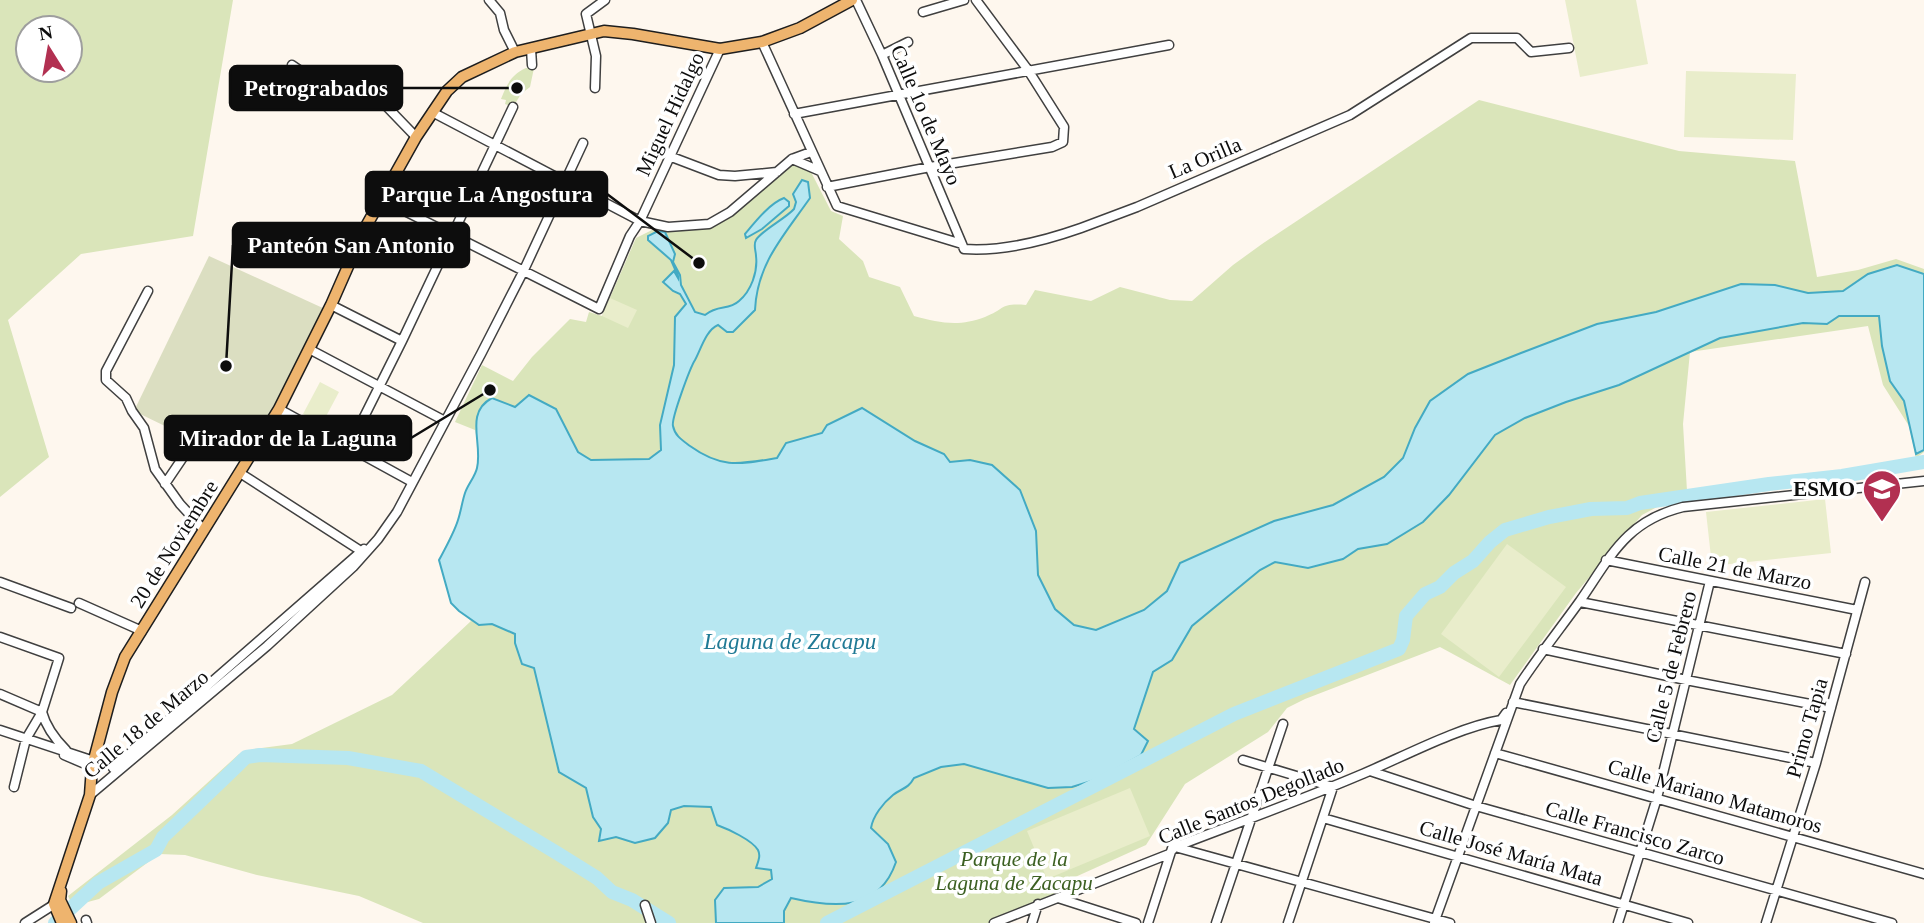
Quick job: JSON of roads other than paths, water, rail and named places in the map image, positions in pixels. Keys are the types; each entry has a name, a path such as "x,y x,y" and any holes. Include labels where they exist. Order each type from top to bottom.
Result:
{"main road":[{"name":"20 de Noviembre","path":"59,906 61,887 90,794 93,764 111,692 125,657 279,409 381,199 416,137 447,91 462,77 515,52 592,33 604,31 633,34 720,49 762,42 800,27 854,0"},
{"path":"59,906 62,923"},
{"path":"59,906 71,923"}],"street":[{"path":"489,0 500,13 504,30 515,52"},
{"path":"596,89 596,56 586,14 605,0"},
{"name":"Calle 1o de Mayo","path":"854,0 882,54 962,244"},
{"path":"923,12 964,0"},
{"path":"762,42 827,187 930,166 1052,148 1063,142 1064,127 1028,71 976,0"},
{"name":"La Orilla","path":"827,187 837,206 962,244 964,249 982,251 1054,238 1137,207 1350,115 1471,38 1517,38 1531,52 1569,48"},
{"path":"882,54 908,42"},
{"path":"794,114 1170,45"},
{"path":"531,49 532,65"},
{"name":"Miguel Hidalgo","path":"523,272 599,309 629,236 640,221 720,49"},
{"path":"292,65 330,91 363,82 416,137"},
{"path":"349,447 513,107"},
{"path":"432,112 640,221 684,227 709,223 730,212 792,159 811,152"},
{"name":"Calle 18 de Marzo","path":"90,794 104,776 378,539 397,512 523,272 583,143"},
{"path":"668,156 719,175 735,177 777,172"},
{"path":"792,159 820,171"},
{"path":"381,199 523,272"},
{"path":"148,291 106,370 106,380 126,398 144,428 155,469 204,530"},
{"path":"331,305 402,341"},
{"path":"309,349 445,421"},
{"path":"279,409 412,482"},
{"path":"165,484 192,444"},
{"path":"240,473 364,552"},
{"path":"1434,921 1520,684 1543,649 1580,602 1606,560 1626,536 1640,524 1665,511 1691,506 1924,481"},
{"name":"Calle 21 de Marzo","path":"1606,560 1857,610"},
{"name":"Calle 5 de Febrero","path":"1618,923 1657,798 1710,581"},
{"path":"0,582 142,631"},
{"name":"Primo Tapia","path":"1766,923 1816,763 1865,582"},
{"path":"1580,602 1846,654"},
{"path":"0,637 59,658 42,712 26,739 14,786"},
{"path":"1543,649 1831,708"},
{"path":"0,694 42,712"},
{"path":"1503,730 1501,720 1513,702"},
{"path":"1513,702 1816,763"},
{"path":"42,712 56,740 66,751"},
{"name":"Calle Santos Degollado","path":"994,923 1436,743 1501,720"},
{"path":"1216,923 1283,724"},
{"path":"0,730 93,764"},
{"path":"26,739 66,751 93,764"},
{"name":"Calle Mariano Matamoros","path":"1495,753 1924,874"},
{"path":"1243,760 1333,787 1288,923"},
{"name":"Calle Francisco Zarco","path":"1370,771 1476,806 1892,923"},
{"name":"Calle José María Mata","path":"1323,818 1688,923"},
{"path":"1148,923 1176,836"},
{"path":"1172,851 1235,864 1434,921 1450,923"},
{"path":"1058,898 1136,923"},
{"path":"1032,923 1038,904"},
{"path":"25,923 59,906"},
{"path":"646,908 651,923"}],"water":[{"name":"Laguna de Zacapu","path":"802,180 808,182 810,198 767,263 757,293 755,310 733,332 727,332 718,325 707,335 678,404 673,421 675,433 690,446 712,458 732,463 752,462 777,458 786,443 822,433 827,425 862,408 915,441 944,454 950,462 970,460 992,465 1020,490 1036,531 1038,575 1055,609 1074,625 1096,630 1144,610 1167,591 1180,563 1274,521 1333,505 1384,477 1403,458 1430,401 1468,374 1597,324 1656,312 1741,284 1775,285 1808,293 1843,291 1868,274 1897,265 1924,274 1924,450 1916,454 1904,401 1890,381 1879,316 1839,316 1827,324 1803,323 1720,338 1619,385 1525,418 1495,435 1449,495 1423,522 1387,544 1358,549 1343,559 1308,568 1275,562 1260,570 1192,626 1172,660 1153,672 1134,729 1148,741 1141,755 1098,779 1072,787 1048,788 964,764 941,767 914,778 879,810 871,828 888,844 896,862 888,878 867,898 839,904 823,904 791,898 784,911 784,923 716,923 715,900 724,888 758,887 772,879 771,870 756,868 759,857 755,846 717,825 711,807 684,806 671,810 668,823 655,838 635,843 616,837 599,841 601,829 593,817 586,788 559,772 534,668 522,664 515,634 492,624 479,625 459,611 451,603 439,560 454,530 465,493 477,468 476,429 479,412 492,398 515,407 529,395 556,409 578,452 591,460 649,459 661,450 660,425 674,365 675,317 686,304 680,294 663,282 674,271 678,276 671,260 648,240 648,236 658,231 665,232 675,254 673,262 680,275 681,285 695,312 705,315 731,306 743,297 753,281 756,240 794,209 796,202 793,194"},
{"path":"784,198 789,202 789,206 762,229 746,238 745,234 763,213"}],"waterway":[{"path":"827,923 1234,714 1399,649 1406,616 1425,594 1440,587 1454,573 1473,561 1505,530 1549,517 1591,509 1627,508 1640,503 1842,476 1924,462"},
{"path":"55,923 98,883 156,850 163,837 246,757 260,755 348,758 421,771 597,878 612,892 632,900 669,923"}],"place":[{"name":"Petrograbados","path":"517,88"},
{"name":"Parque La Angostura","path":"699,263"},
{"name":"Panteón San Antonio","path":"226,366"},
{"name":"Mirador de la Laguna","path":"490,390"},
{"name":"ESMO","path":"1882,523"}],"park label":[{"name":"Parque de la Laguna de Zacapu","path":"1014,871"}]}
